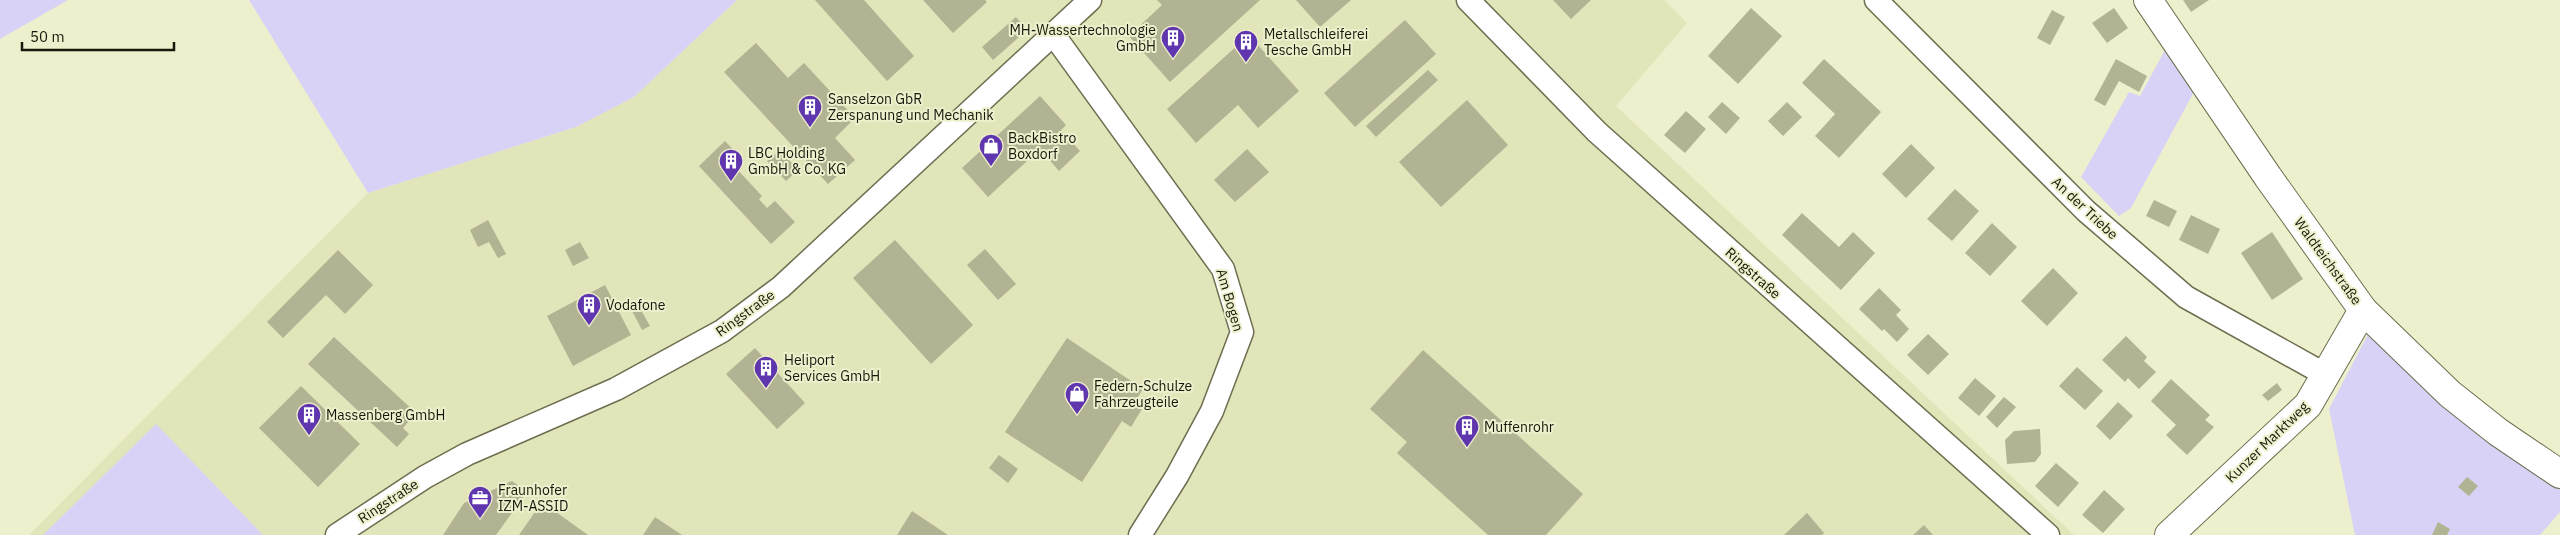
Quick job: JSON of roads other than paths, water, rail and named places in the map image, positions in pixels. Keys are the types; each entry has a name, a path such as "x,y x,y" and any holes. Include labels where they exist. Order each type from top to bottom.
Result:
{"street":[{"name":"Ringstraße","path":"337,535 425,477 467,454 616,389 722,332 781,287 1090,0"},
{"name":"Ringstraße","path":"1468,0 1597,132 2048,535"},
{"name":"An der Triebe","path":"1876,0 2086,211 2186,297 2326,375"},
{"name":"Waldteichstraße","path":"2148,0 2268,177 2363,310 2450,394 2498,432 2560,474"},
{"name":"Am Bogen","path":"1053,34 1224,269 1242,332 1212,410 1177,476 1140,535"},
{"name":"Kunzer Marktweg","path":"2169,535 2308,405 2363,310"}],"place":[{"name":"MH-Wassertechnologie GmbH","path":"1173,59"},
{"name":"Metallschleiferei Tesche GmbH","path":"1246,63"},
{"name":"Sanselzon GbR Zerspanung und Mechanik","path":"810,128"},
{"name":"BackBistro Boxdorf","path":"991,167"},
{"name":"LBC Holding GmbH & Co. KG","path":"731,182"},
{"name":"Vodafone","path":"589,326"},
{"name":"Heliport Services GmbH","path":"766,389"},
{"name":"Federn-Schulze Fahrzeugteile","path":"1077,415"},
{"name":"Massenberg GmbH","path":"309,436"},
{"name":"Muffenrohr","path":"1467,448"},
{"name":"Fraunhofer IZM-ASSID","path":"480,519"}]}
